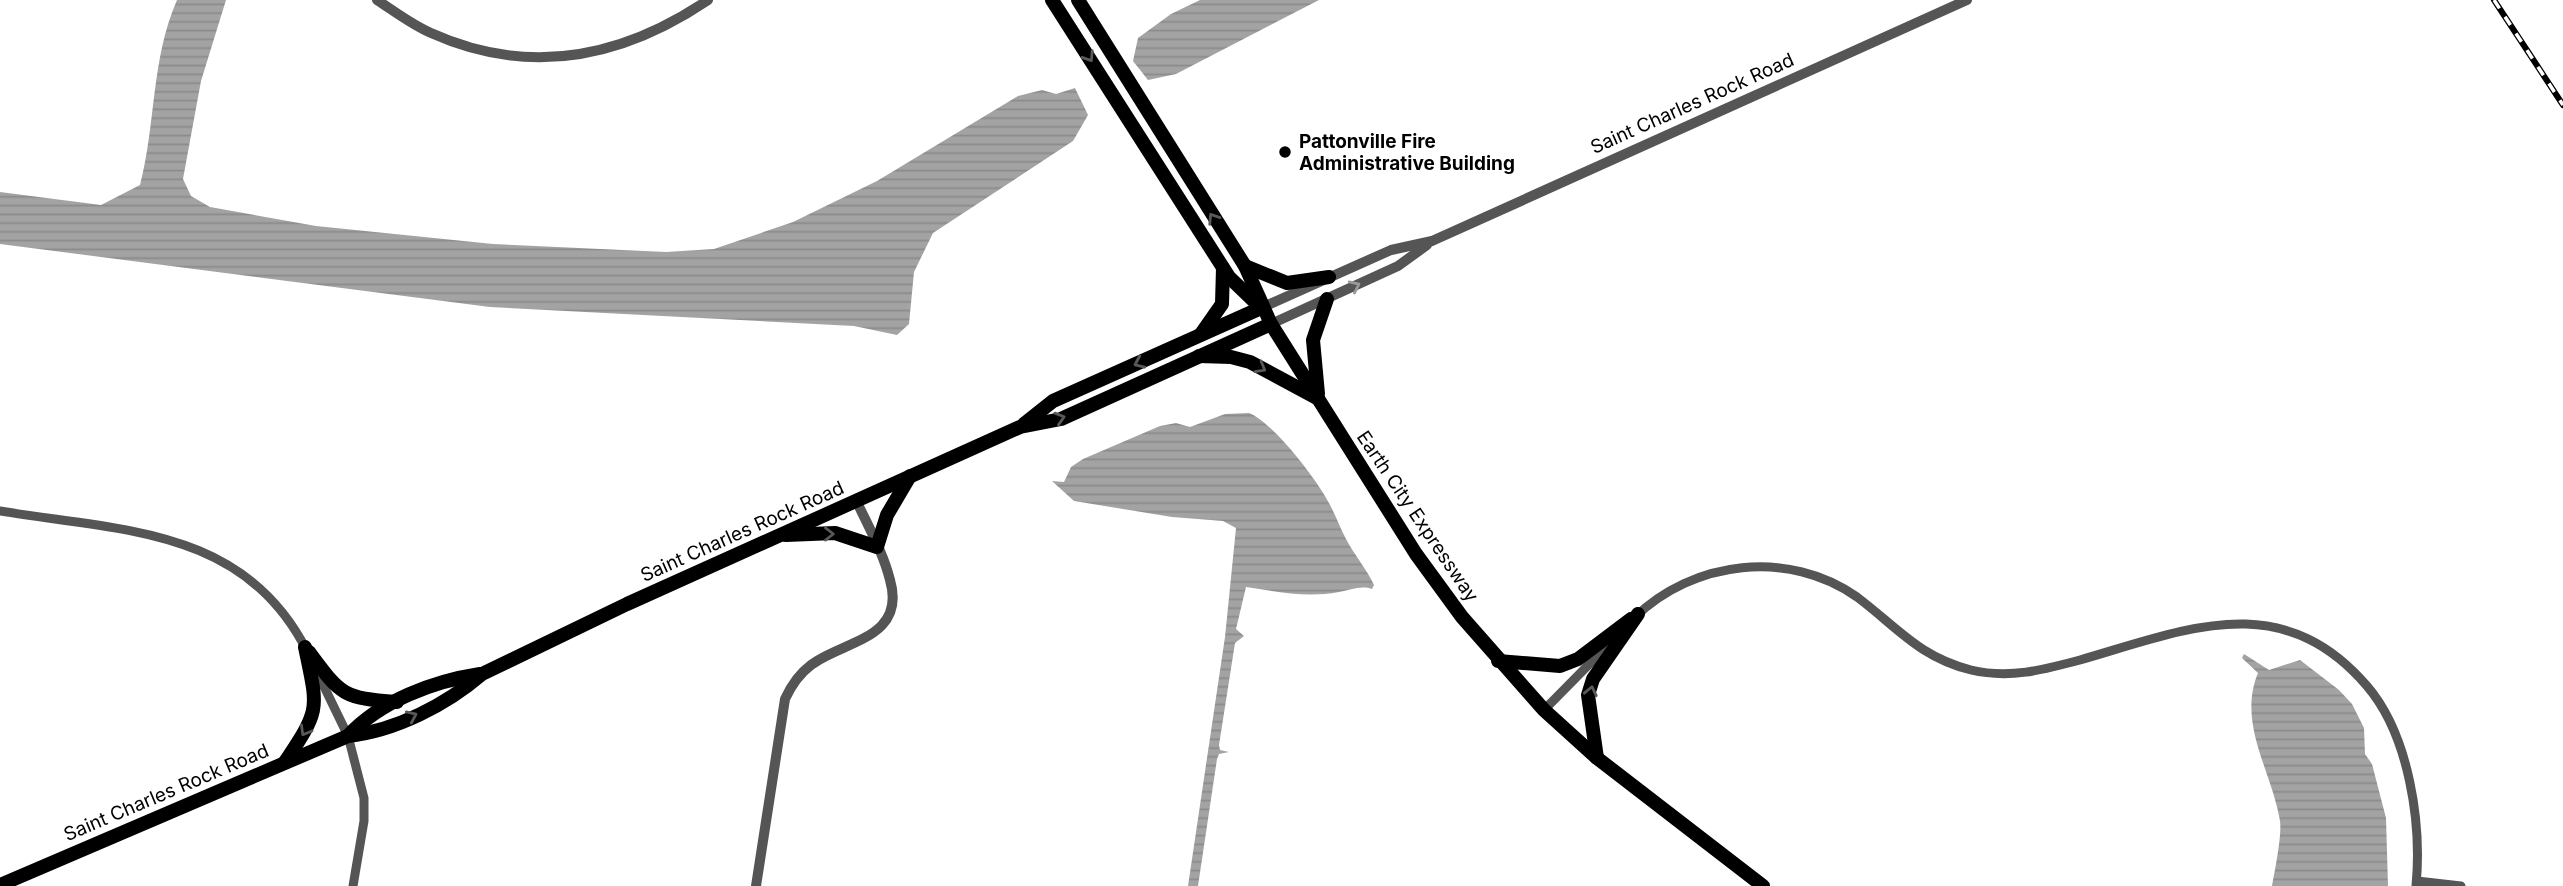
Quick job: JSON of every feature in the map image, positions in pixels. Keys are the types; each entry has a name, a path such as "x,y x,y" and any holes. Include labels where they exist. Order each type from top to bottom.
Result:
{"main road":[{"name":"Earth City Expressway","path":"1052,0 1223,267 1261,308 1423,565 1498,661 1544,710 1597,758 1763,886"},
{"name":"Earth City Expressway","path":"1078,0 1245,266 1261,308"},
{"path":"1245,266 1287,282 1329,277"},
{"path":"1201,334 1222,303 1223,267"},
{"path":"1318,399 1313,340 1327,299"},
{"name":"Saint Charles Rock Road","path":"1020,427 1053,401 1261,308"},
{"name":"Saint Charles Rock Road","path":"0,885 348,736 373,733 456,696 482,674 778,535 1020,427 1061,419 1271,324"},
{"path":"1199,356 1231,357 1250,362 1318,399"},
{"path":"778,535 835,533 877,547 887,515 911,475"},
{"path":"1498,661 1560,666 1578,659 1638,614"},
{"path":"1597,758 1588,695 1593,679 1638,614"},
{"path":"306,647 337,690 357,698 398,702"},
{"path":"284,763 308,727 315,709 316,700 306,647"},
{"name":"Saint Charles Rock Road","path":"348,736 366,716 449,679 482,674"}],"street":[{"path":"377,0 428,33 480,52 545,58 586,55 642,39 708,0"},
{"name":"Saint Charles Rock Road","path":"1261,308 1391,250 1432,241 1966,0"},
{"name":"Saint Charles Rock Road","path":"1271,324 1398,266 1432,241"},
{"path":"756,886 785,699 800,675 812,664 850,648 881,626 891,608 893,594 877,547 856,500"},
{"path":"0,512 172,539 212,554 261,588 306,647 348,736 364,798 364,821 353,886"},
{"path":"1544,710 1638,614 1682,583 1725,570 1754,566 1786,569 1820,577 1858,598 1908,642 1938,660 1992,673 2034,673 2176,632 2225,622 2253,622 2291,632 2328,650 2354,671 2378,699 2387,716 2412,794 2417,825 2416,884 2460,886"}],"shaded area":[{"path":"177,0 226,0 201,81 183,179 191,196 210,207 316,226 493,244 666,252 714,249 793,222 877,181 1018,96 1042,90 1056,94 1075,88 1088,115 1073,141 933,233 914,272 909,324 897,335 854,326 490,307 0,244 0,192 101,205 140,185 162,45"},
{"path":"1200,0 1319,0 1176,74 1148,80 1133,61 1138,38 1171,14"},
{"path":"1249,413 1282,440 1316,482 1349,545 1374,585 1372,589 1315,594 1292,594 1246,587 1236,629 1244,636 1235,643 1219,745 1220,750 1229,752 1219,754 1217,759 1198,886 1188,886 1225,637 1236,528 1223,521 1172,517 1074,501 1052,481 1064,482 1071,467 1083,459 1160,426 1176,423 1190,427 1225,414"},
{"path":"2244,654 2269,670 2300,660 2339,690 2352,704 2364,728 2365,754 2372,764 2386,818 2388,886 2272,886 2280,821 2258,747 2251,711 2258,673 2242,658"}],"railway":[{"path":"2494,0 2563,105"}],"place":[{"name":"Pattonville Fire Administrative Building","path":"1285,152"}]}
